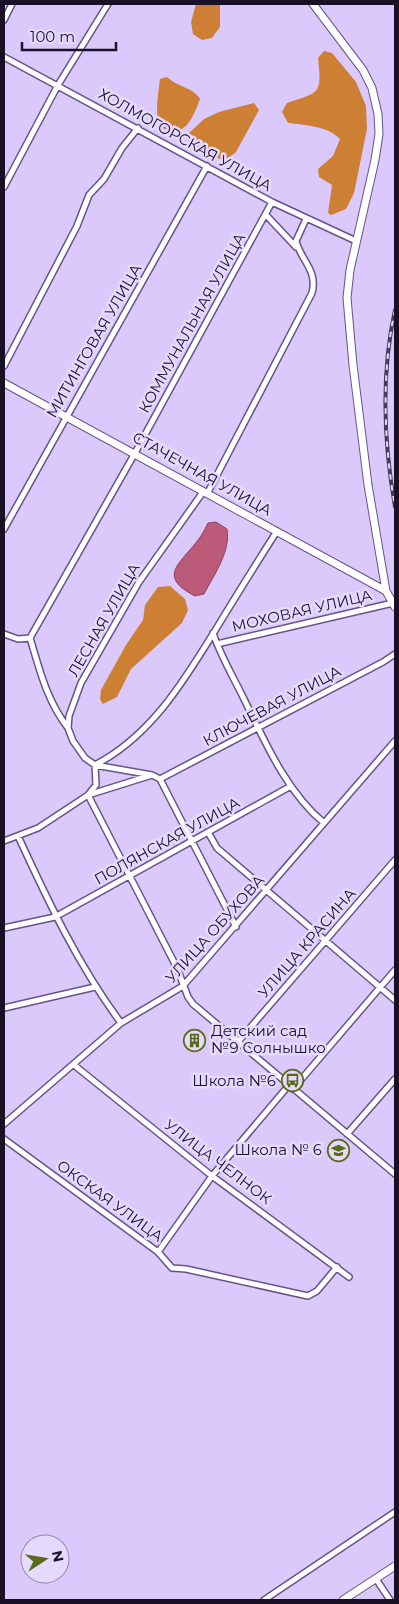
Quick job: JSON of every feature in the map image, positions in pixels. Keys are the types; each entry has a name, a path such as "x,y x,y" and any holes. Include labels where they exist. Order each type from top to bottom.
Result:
{"street":[{"path":"4,20 12,4"},
{"path":"4,187 58,86 108,4"},
{"path":"313,4 363,70 372,88 378,114 379,134 375,160 356,241 347,298 368,485 386,591 394,605"},
{"name":"ХОЛМОГОРСКАЯ УЛИЦА","path":"4,57 272,202 356,241"},
{"path":"4,366 77,226 89,196 104,179 122,148 138,128"},
{"name":"МИТИНГОВАЯ УЛИЦА","path":"4,529 207,166"},
{"name":"КОММУНАЛЬНАЯ УЛИЦА","path":"30,638 135,453 272,202"},
{"name":"ЛЕСНАЯ УЛИЦА","path":"68,728 69,716 86,674 139,582 205,493 312,293 314,285 312,270 298,249 266,215"},
{"path":"298,249 296,241 306,219"},
{"name":"СТАЧЕЧНАЯ УЛИЦА","path":"4,383 386,591"},
{"path":"95,765 122,749 149,724 180,686 276,531"},
{"name":"МОХОВАЯ УЛИЦА","path":"217,644 394,605"},
{"path":"213,633 258,727 291,786 314,815 324,822"},
{"path":"4,634 18,638 30,638 47,693 55,710 68,728 73,741 85,758 95,765 152,775 160,779 236,928"},
{"name":"КЛЮЧЕВАЯ УЛИЦА","path":"160,779 395,654"},
{"name":"УЛИЦА ОБУХОВА","path":"4,1124 121,1023 183,986 236,928 395,740"},
{"path":"88,795 96,785 95,765"},
{"path":"4,841 38,828 88,795 152,775"},
{"name":"ПОЛЯНСКАЯ УЛИЦА","path":"4,928 55,917 291,786"},
{"path":"88,795 177,968 183,986 193,1004 237,1043 395,1174"},
{"path":"208,832 217,848 395,1000"},
{"path":"18,836 55,917 94,987 121,1023"},
{"name":"УЛИЦА КРАСИНА","path":"237,1043 395,860"},
{"path":"294,1089 395,970"},
{"path":"4,1008 94,987"},
{"name":"УЛИЦА ЧЕЛНОК","path":"74,1065 212,1176 349,1277"},
{"path":"348,1134 395,1079"},
{"path":"158,1252 212,1176 288,1085"},
{"name":"ОКСКАЯ УЛИЦА","path":"4,1139 158,1252 172,1268 186,1269 308,1296 317,1291 337,1267"},
{"path":"264,1600 395,1512"},
{"path":"343,1600 395,1566"},
{"path":"376,1579 390,1600"}],"shaded area":[{"path":"196,4 220,4 220,27 212,38 202,40 193,34 191,22"},
{"path":"324,51 332,53 356,82 366,106 367,129 354,193 346,209 331,215 328,213 332,185 319,177 318,169 333,156 340,139 323,129 288,123 282,112 287,103 312,94 319,86 318,58"},
{"path":"167,77 194,92 200,99 190,121 181,130 168,130 159,126 157,103 160,79"},
{"path":"254,103 259,110 236,152 227,159 220,159 189,145 186,136 204,119 219,112"},
{"path":"216,522 227,529 228,537 224,554 204,594 195,596 183,589 174,576 179,563 199,538 208,523"},
{"path":"170,586 185,599 188,610 182,623 131,669 117,697 103,704 100,699 101,690 126,645 143,620 145,605 158,587"}],"railway":[{"path":"395,310 386,383 386,434 395,507"}],"place":[{"name":"Детский сад №9 Солнышко","path":"195,1040"},
{"name":"Школа №6","path":"292,1081"},
{"name":"Школа № 6","path":"338,1150"}]}
